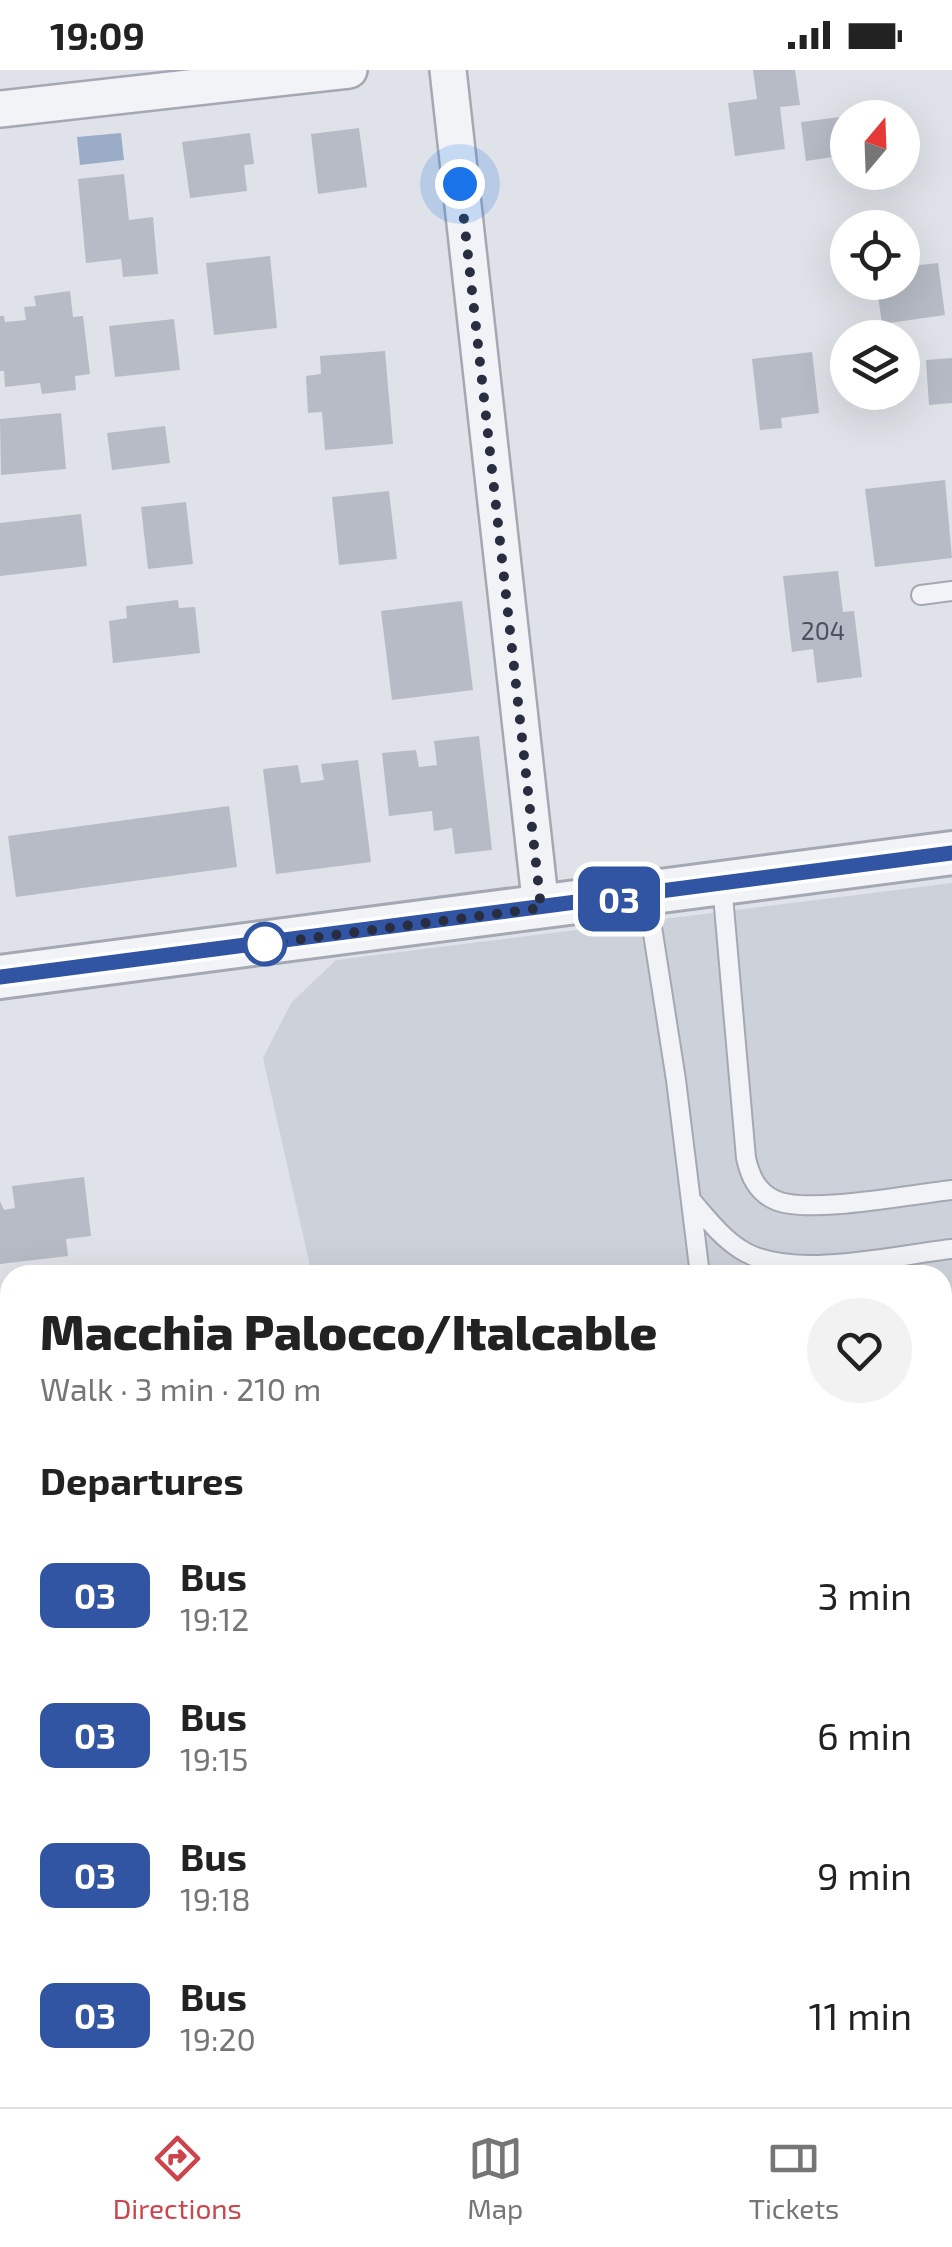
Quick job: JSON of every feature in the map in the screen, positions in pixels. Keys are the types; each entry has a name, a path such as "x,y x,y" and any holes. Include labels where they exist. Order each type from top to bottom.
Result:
{"street":[{"path":"0,109 173,80 350,70"},
{"path":"448,70 541,908"},
{"path":"0,978 952,852"}],"lane":[{"path":"920,595 952,591"},
{"path":"722,884 746,1158 754,1183 774,1200 799,1206 952,1190"},
{"path":"647,895 699,1265"},
{"path":"691,1200 740,1250 778,1265 952,1248"}],"shaded area":[{"path":"952,883 952,1265 310,1265 263,1058 291,1003 336,960"}],"water":[{"path":"121,133 124,160 80,165 77,137"}],"building":[{"path":"753,70 795,70 800,105 780,107 785,149 735,156 728,103 757,99"},
{"path":"830,118 830,157 806,161 801,122"},
{"path":"359,128 367,187 318,194 311,134"},
{"path":"250,133 254,164 244,165 247,191 190,198 182,142"},
{"path":"124,174 129,220 153,217 158,274 123,277 121,259 86,263 78,179"},
{"path":"270,256 277,328 214,335 206,263"},
{"path":"938,263 945,315 881,320 879,300 920,300 920,265"},
{"path":"70,291 73,317 83,316 90,374 75,376 76,390 42,394 40,383 5,387 4,371 0,371 0,316 4,316 5,322 26,320 24,307 36,306 34,296"},
{"path":"174,319 180,370 115,377 109,326"},
{"path":"385,351 393,444 325,450 322,412 308,413 306,376 321,374 320,356"},
{"path":"812,352 819,413 781,418 782,428 760,430 752,359"},
{"path":"952,358 952,403 929,405 926,360"},
{"path":"61,413 66,469 1,475 0,419"},
{"path":"165,426 170,463 112,470 107,433"},
{"path":"945,480 952,558 875,567 865,489"},
{"path":"389,491 397,559 339,565 332,497"},
{"path":"186,502 193,564 148,569 141,507"},
{"path":"81,514 87,566 0,576 0,523"},
{"path":"838,571 843,612 854,611 862,677 817,683 813,649 792,652 783,576"},
{"path":"178,600 179,608 195,607 200,653 113,663 109,621 127,618 126,606"},
{"path":"462,601 473,690 392,700 381,611"},
{"path":"479,736 492,850 455,854 452,828 434,831 432,811 389,816 382,753 416,750 419,767 437,765 434,741"},
{"path":"358,760 371,862 276,874 263,769 298,765 301,783 324,780 321,764"},
{"path":"229,806 237,867 16,897 8,836"},
{"path":"84,1177 91,1236 66,1239 68,1256 0,1264 0,1201 4,1210 15,1208 12,1186"}],"bus line":[{"name":"03","path":"0,977 952,853"}],"route":[{"path":"265,944 541,908 460,184"}]}
